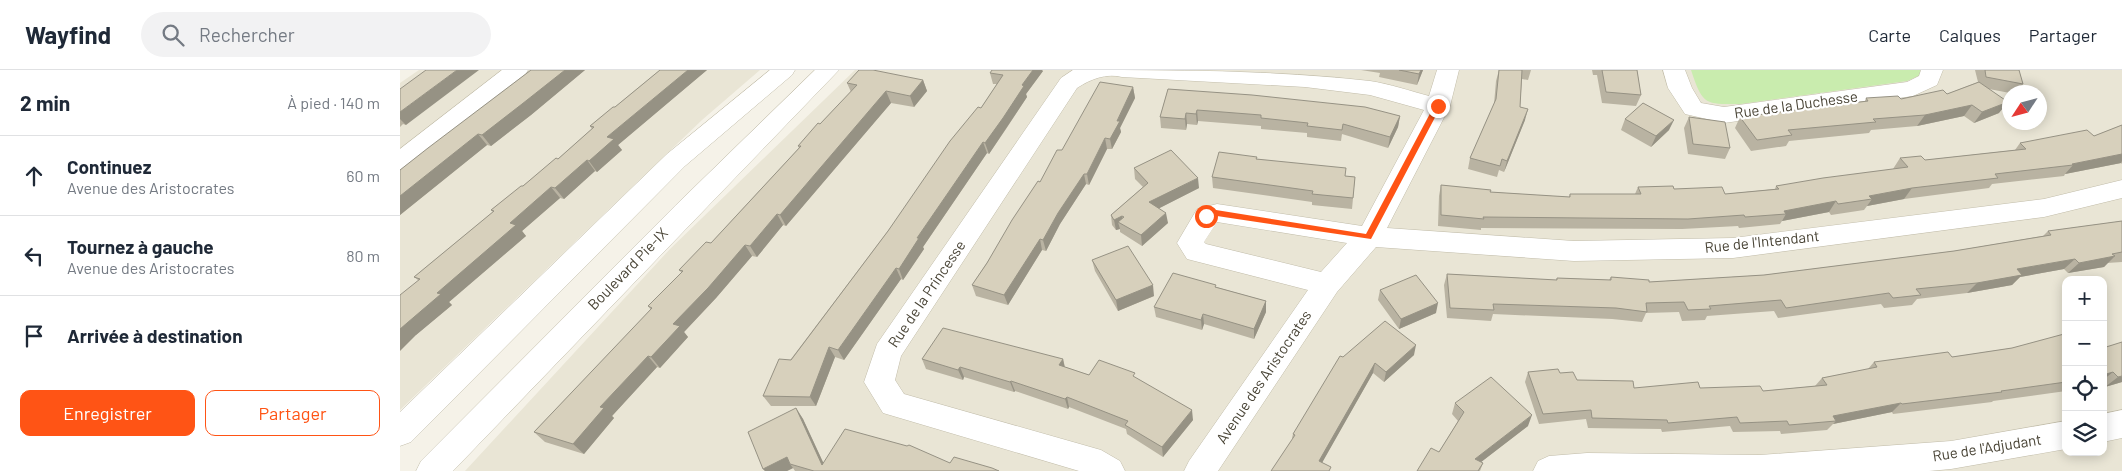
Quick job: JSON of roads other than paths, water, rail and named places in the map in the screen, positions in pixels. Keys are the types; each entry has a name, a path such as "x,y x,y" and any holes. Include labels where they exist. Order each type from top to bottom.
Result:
{"street":[{"path":"400,162 517,70"},
{"path":"400,432 676,160 784,70"},
{"name":"Boulevard Pie-IX","path":"432,471 684,213 828,70"},
{"name":"Rue de la Princesse","path":"1105,70 1086,72 1069,83 887,353 879,382 894,404 1090,460 1109,471"},
{"path":"1122,70 1305,80 1370,88 1438,106"},
{"name":"Avenue des Aristocrates","path":"1200,471 1327,284 1368,237 1438,106 1448,70"},
{"name":"Rue de la Duchesse","path":"1674,70 1680,88 1693,109 1724,115 1913,89 1929,80 1932,70"},
{"name":"Rue de l'Intendant","path":"1368,237 1574,251 1733,248 2044,208 2122,189"},
{"path":"1327,284 1198,252 1190,243 1206,216 1216,213 1368,237"},
{"path":"2107,427 2122,424"},
{"name":"Rue de l'Adjudant","path":"1550,471 1588,467 1760,470 1951,456 2062,436"}]}
